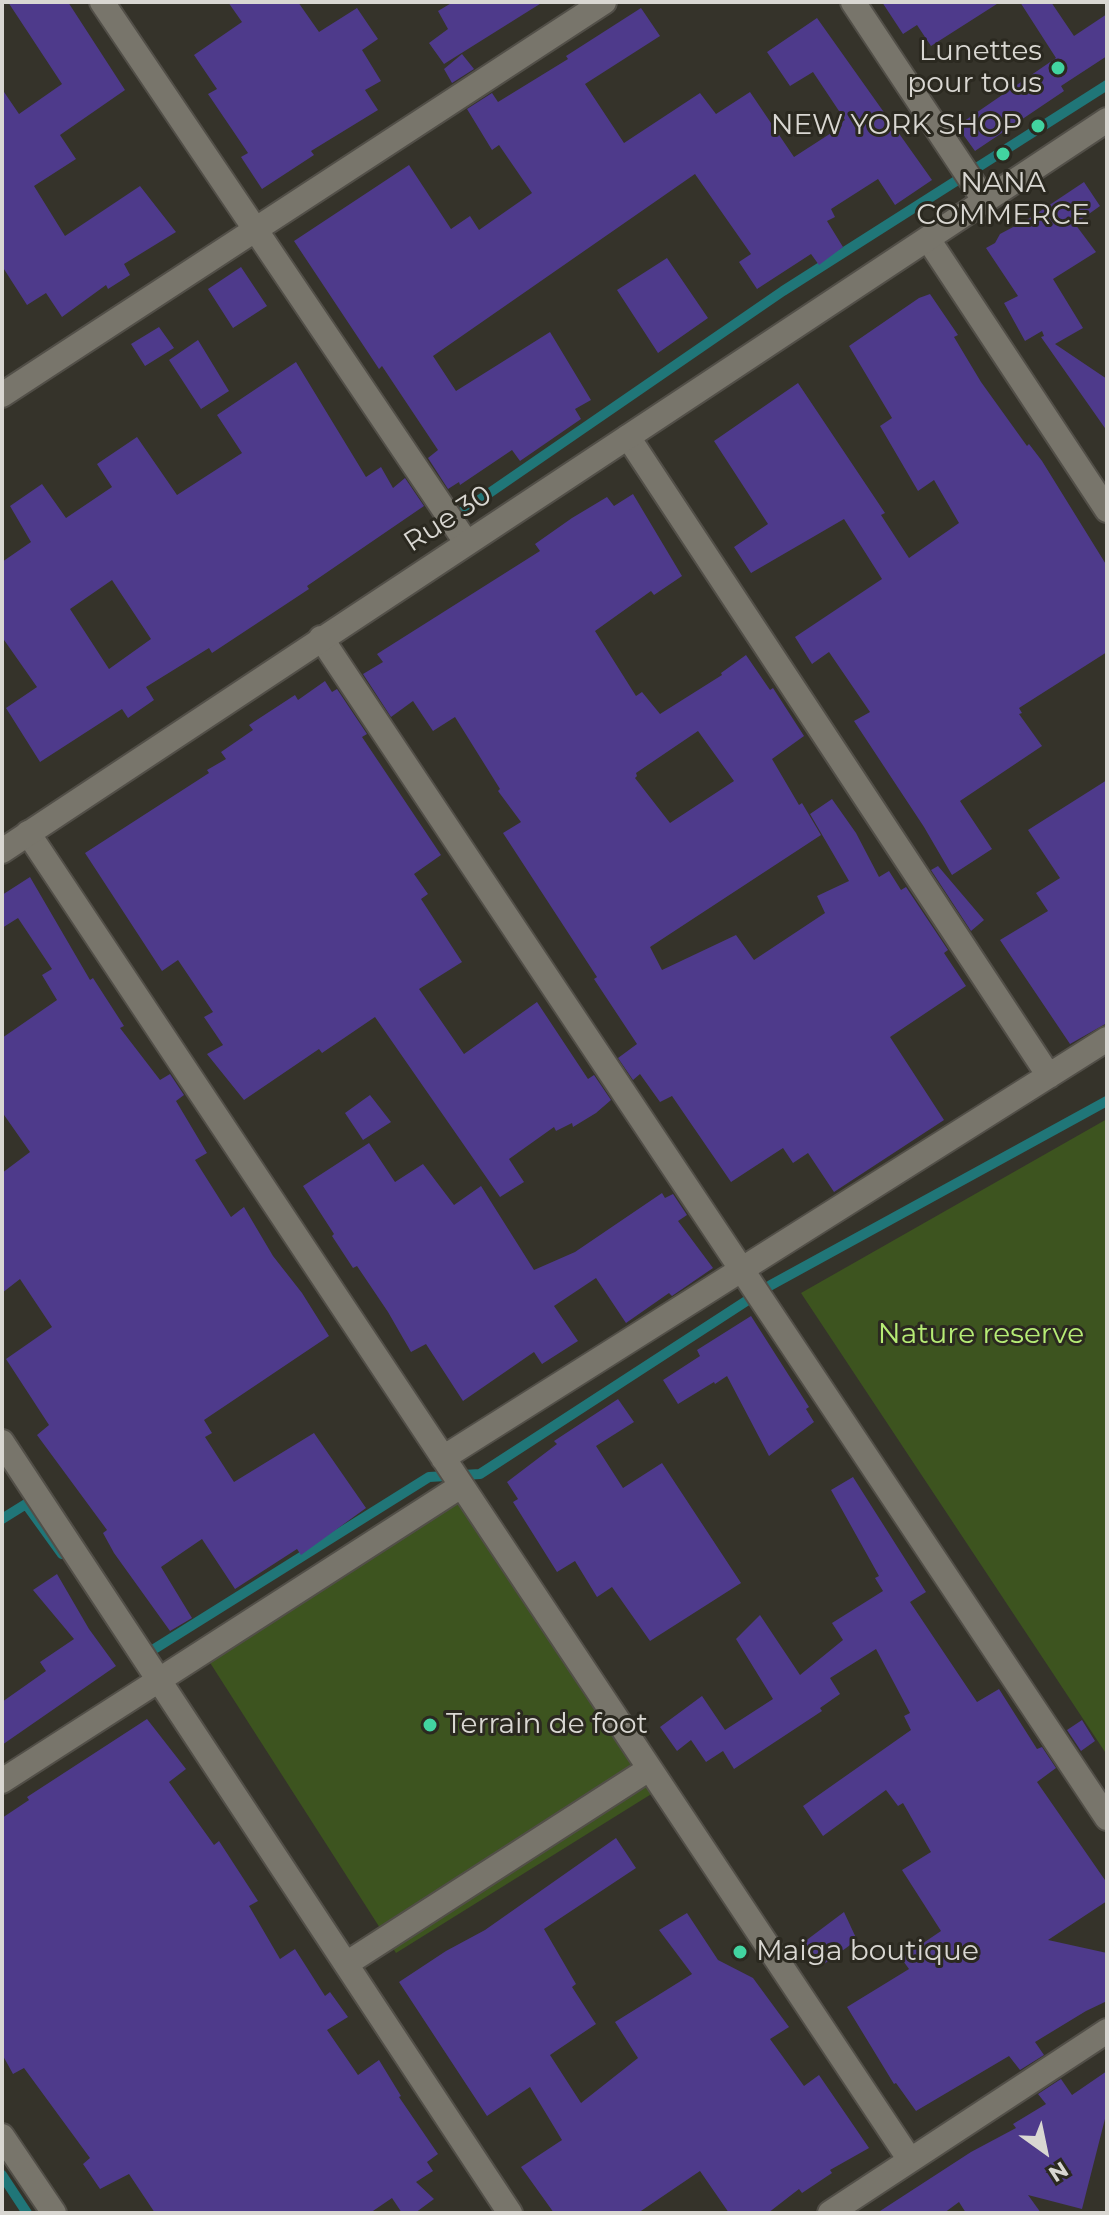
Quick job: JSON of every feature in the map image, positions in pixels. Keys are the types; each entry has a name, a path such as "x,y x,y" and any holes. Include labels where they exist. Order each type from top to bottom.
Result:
{"street":[{"path":"102,2 466,542"},
{"path":"2,395 604,2"},
{"path":"853,2 985,201"},
{"name":"Rue 30","path":"4,845 28,833 1107,120"},
{"path":"928,239 1107,510"},
{"path":"628,437 1049,1076"},
{"path":"321,638 1107,1818"},
{"path":"28,833 910,2160"},
{"path":"2,1781 153,1672 452,1473 750,1284 1107,1039"},
{"path":"2,1442 510,2213"},
{"path":"346,1964 649,1769"},
{"path":"830,2213 1107,2031"},
{"path":"2,2136 54,2213"}],"green space":[{"name":"Nature reserve","path":"1107,1119 1107,1755 801,1293"},
{"name":"Terrain de foot","path":"461,1495 653,1793 396,1953 207,1658"}],"building":[{"path":"8,2 68,2 125,90 60,135 76,159 34,186 65,236 140,186 176,232 124,264 130,275 108,289 106,285 62,317 46,293 27,305 2,266 2,89 19,114 62,84"},
{"path":"228,2 298,2 319,32 357,8 378,39 362,50 381,81 365,90 378,110 311,151 314,155 262,189 241,157 248,153 208,94 217,89 194,55 242,22"},
{"path":"453,2 543,2 444,64 429,43 448,29 438,11"},
{"path":"882,2 1000,2 931,46 917,25 903,34"},
{"path":"1020,2 1051,2 1074,36 1107,14 1107,56 1061,86 1064,91 975,151 957,126 1056,58"},
{"path":"641,8 660,36 585,84 624,143 700,93 716,114 750,92 794,157 842,126 840,123 845,120 813,72 790,86 767,52 817,18 932,180 895,205 878,179 831,209 835,217 827,221 843,247 819,265 811,254 757,289 739,262 751,254 695,174 433,356 456,391 550,332 591,400 575,409 581,419 520,461 512,450 460,485 459,482 448,489 428,458 438,450 382,366 379,369 294,241 409,165 451,229 470,216 479,230 532,193 499,145 492,150 467,109 492,93 498,102 568,59 566,56"},
{"path":"462,54 474,69 452,83 444,69"},
{"path":"1084,182 1100,206 1075,224 1096,252 1053,279 1083,328 1055,344 1107,379 1107,431 1041,337 1044,336 1042,331 1025,341 1004,303 1018,296 986,248 995,243 1000,234"},
{"path":"667,258 708,318 658,353 617,290"},
{"path":"241,267 267,306 233,328 208,289"},
{"path":"930,294 958,335 954,337 981,382 1027,446 1029,444 1042,461 1107,566 1107,652 1019,708 1022,713 1019,714 1042,746 960,801 992,849 952,875 854,721 870,712 829,652 812,664 795,637 882,579 844,519 751,573 734,547 768,524 714,441 798,383 885,513 881,515 909,558 959,523 934,480 918,491 880,426 892,418 849,346 919,298"},
{"path":"159,327 174,348 145,366 131,344"},
{"path":"198,340 229,391 201,409 169,360"},
{"path":"296,362 366,477 381,467 393,488 405,478 424,506 307,586 309,589 212,653 209,648 146,687 154,700 128,718 122,709 40,762 6,708 37,687 2,637 2,562 31,542 10,506 42,484 66,518 112,487 97,464 137,437 177,495 242,453 217,415","holes":["112,580 151,639 109,669 70,609"]},
{"path":"633,494 682,576 654,595 651,591 595,631 636,696 642,692 660,714 722,675 746,655 770,690 773,688 804,736 772,759 821,835 650,947 662,970 736,935 754,960 825,913 817,896 849,881 810,814 832,799 856,833 879,877 889,871 901,890 906,887 948,950 944,953 966,986 890,1037 944,1120 834,1192 808,1153 793,1163 783,1148 731,1182 672,1096 660,1102 640,1074 633,1080 618,1058 637,1044 503,833 521,822 498,791 500,789 455,717 433,731 413,701 391,717 363,674 383,662 377,654 540,551 535,544 572,518 607,497 614,506","holes":["698,731 734,781 670,823 635,778 636,773"]},
{"path":"325,681 332,692 337,689 367,734 362,737 441,855 414,874 428,894 421,899 462,962 419,989 464,1054 537,1002 588,1079 594,1075 611,1100 573,1127 572,1123 556,1131 554,1127 509,1159 524,1182 500,1197 375,1017 322,1053 319,1049 244,1100 207,1054 223,1045 204,1017 213,1012 178,960 162,971 85,853 209,773 207,770 226,759 221,752 253,730 249,725 295,695 298,700"},
{"path":"1107,780 1107,1023 1070,1044 1000,940 1048,911 1036,893 1060,878 1028,830"},
{"path":"938,866 984,920 971,931 931,870"},
{"path":"30,877 90,980 93,978 124,1026 120,1028 160,1080 170,1074 184,1095 176,1101 207,1153 195,1160 231,1217 244,1207 273,1256 302,1293 329,1336 204,1420 212,1433 205,1437 234,1482 314,1433 366,1508 301,1555 297,1549 235,1589 202,1539 161,1567 192,1618 170,1631 114,1553 103,1533 107,1530 37,1435 49,1425 6,1359 52,1327 20,1279 2,1293 2,1173 30,1152 2,1112 2,1038 57,1000 42,975 52,969 18,918 2,928 2,895"},
{"path":"370,1095 391,1122 363,1140 345,1113"},
{"path":"369,1143 395,1182 423,1164 454,1205 481,1186 534,1270 575,1252 662,1193 665,1198 673,1194 687,1215 678,1221 713,1268 626,1323 596,1278 554,1306 578,1341 542,1364 534,1352 463,1401 426,1344 411,1352 357,1266 353,1268 332,1236 334,1234 303,1186"},
{"path":"751,1316 809,1407 806,1409 814,1422 769,1456 727,1376 678,1404 663,1380 700,1356 697,1350"},
{"path":"618,1399 634,1422 596,1446 623,1488 662,1463 741,1583 650,1641 612,1587 597,1597 575,1561 557,1572 513,1502 518,1499 507,1482 557,1444 554,1441"},
{"path":"853,1477 926,1592 910,1602 977,1702 999,1689 1037,1749 1042,1747 1056,1768 1037,1782 1107,1883 1107,1901 1048,1940 1107,1953 1107,2001 1035,2042 1044,2055 1020,2070 1009,2056 916,2111 894,2084 847,2007 909,1969 901,1958 941,1931 902,1870 931,1852 903,1803 898,1806 886,1790 823,1836 803,1806 911,1730 904,1716 910,1713 876,1649 830,1678 840,1694 820,1708 822,1711 734,1769 723,1751 706,1762 691,1740 677,1751 660,1727 702,1696 725,1730 773,1699 736,1639 760,1615 800,1675 843,1640 832,1623 883,1591 875,1578 879,1576 831,1490"},
{"path":"57,1574 89,1629 116,1666 2,1745 2,1702 46,1671 40,1662 74,1639 33,1590"},
{"path":"147,1719 186,1769 169,1782 214,1845 219,1841 258,1901 249,1906 280,1959 295,1949 325,1996 330,1992 348,2017 327,2030 358,2075 379,2060 399,2097 438,2154 427,2162 433,2171 416,2182 434,2199 415,2213 402,2213 392,2198 370,2213 155,2213 129,2174 100,2189 83,2164 90,2158 24,2068 13,2074 2,2054 2,1818 29,1800 27,1797"},
{"path":"1082,1720 1095,1741 1081,1751 1067,1730"},
{"path":"616,1838 636,1868 544,1929 576,1984 572,1987 596,2024 550,2055 581,2103 638,2058 615,2022 692,1974 659,1930 687,1913 718,1960 753,1978 789,2027 770,2039 804,2086 819,2075 869,2148 830,2170 832,2173 802,2193 799,2189 768,2213 729,2213 700,2171 638,2213 554,2213 521,2167 562,2140 530,2087 487,2116 399,1982 485,1930"},
{"path":"844,1912 857,1940 820,1967 804,1942"},
{"path":"1107,2071 1107,2111 1082,2209 1028,2195 1041,2213 966,2213 959,2202 944,2213 877,2213 971,2152 1016,2128 1013,2124 1046,2104 1038,2094 1061,2079 1072,2095"}],"waterway":[{"path":"453,518 783,291 1107,85"},
{"path":"143,1656 429,1477 480,1474 771,1285 1107,1101"},
{"path":"2,1519 26,1504 62,1554"},
{"path":"2,2175 27,2213"}],"place":[{"name":"Lunettes pour tous","path":"1058,68"},
{"name":"NEW YORK SHOP","path":"1038,126"},
{"name":"NANA COMMERCE","path":"1003,154"},
{"name":"Terrain de foot","path":"430,1725"},
{"name":"Maiga boutique","path":"740,1952"}]}
